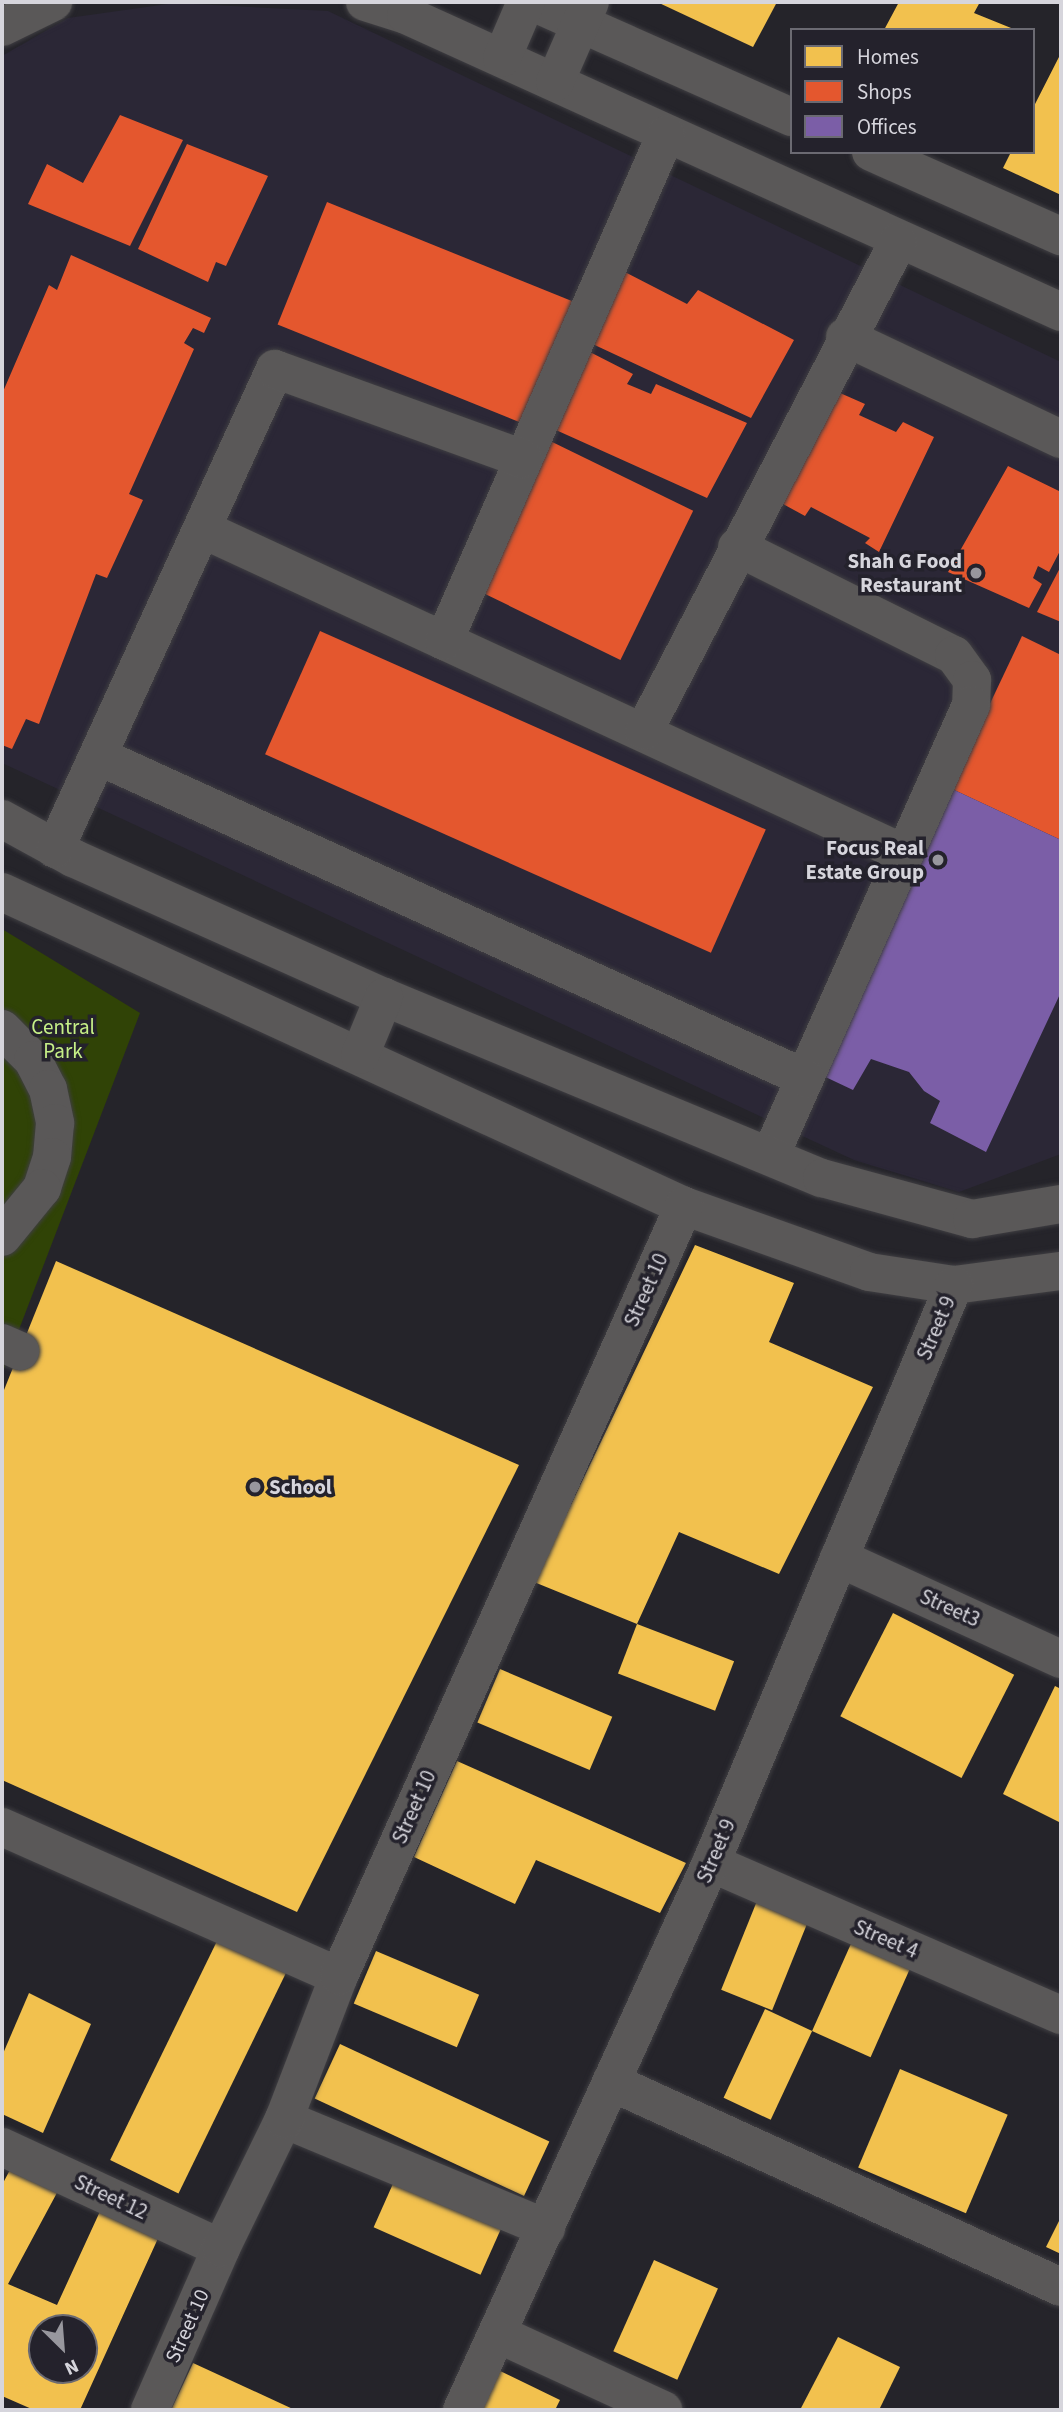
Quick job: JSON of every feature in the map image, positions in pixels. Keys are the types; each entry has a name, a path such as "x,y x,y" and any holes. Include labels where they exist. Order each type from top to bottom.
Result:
{"street":[{"path":"2,27 53,2"},
{"path":"365,2 502,58 898,242 1061,312"},
{"path":"502,58 526,2"},
{"path":"532,2 585,13 790,116"},
{"path":"555,82 585,13"},
{"path":"444,641 666,134"},
{"path":"876,154 1061,236"},
{"path":"644,731 845,337 898,242"},
{"path":"845,337 1061,439"},
{"path":"55,849 275,369 523,459"},
{"path":"202,528 905,854"},
{"path":"737,547 954,655 972,680 971,705 771,1155"},
{"path":"97,755 805,1079"},
{"path":"2,819 55,849 384,998 822,1178 972,1219 1061,1203"},
{"path":"2,892 684,1206 869,1272 954,1285 1061,1271"},
{"path":"360,1055 384,998"},
{"path":"2,1029 33,1060 48,1089 55,1123 52,1157 42,1188 2,1237"},
{"name":"Street 10","path":"150,2410 221,2248 284,2119 339,1976 684,1206"},
{"name":"Street 9","path":"462,2410 711,1863 954,1285"},
{"name":"Street3","path":"839,1558 1061,1659"},
{"path":"2,1826 339,1976"},
{"name":"Street 4","path":"711,1863 1061,2014"},
{"path":"611,2082 1061,2287"},
{"path":"284,2119 546,2228"},
{"name":"Street 12","path":"2,2147 221,2248"},
{"path":"498,2334 663,2410"}],"shaded area":[{"path":"175,3 328,11 1061,362 1061,1154 959,1192 854,1160 2,763 2,56 68,18"}],"green space":[{"name":"Central Park","path":"2,929 140,1013 2,1374"}],"building: Homes":[{"path":"657,2 777,2 753,47"},
{"path":"899,2 980,2 974,13 1011,28 885,28"},
{"path":"1061,53 1061,195 1003,168 1010,154 1035,154 1035,104"},
{"path":"695,1245 794,1283 769,1342 873,1387 779,1574 679,1532 637,1624 534,1582"},
{"path":"56,1261 519,1465 297,1912 2,1780 2,1395"},
{"path":"893,1613 1014,1675 962,1778 840,1716"},
{"path":"637,1624 734,1661 715,1711 618,1673"},
{"path":"500,1669 612,1717 590,1770 477,1722"},
{"path":"1055,1686 1061,1689 1061,1823 1003,1794"},
{"path":"457,1761 686,1863 660,1913 536,1860 515,1904 414,1857"},
{"path":"759,1896 810,1917 772,2010 721,1990"},
{"path":"854,1937 912,1963 871,2057 812,2031"},
{"path":"218,1939 286,1972 178,2193 110,2160"},
{"path":"376,1951 479,1995 457,2047 354,2003"},
{"path":"29,1993 91,2024 43,2133 2,2114 2,2056"},
{"path":"765,2009 812,2031 771,2120 724,2098"},
{"path":"340,2044 549,2142 524,2196 315,2098"},
{"path":"900,2069 1008,2115 966,2213 858,2167"},
{"path":"12,2166 59,2189 8,2284 57,2305 102,2207 160,2234 98,2370 98,2314 28,2314 28,2384 92,2384 80,2410 34,2410 2,2396 2,2185"},
{"path":"396,2177 503,2225 481,2275 374,2227"},
{"path":"1061,2217 1061,2254 1046,2247"},
{"path":"654,2260 718,2288 677,2380 613,2351"},
{"path":"838,2337 900,2367 879,2410 800,2410"},
{"path":"193,2363 295,2410 171,2410"},
{"path":"496,2369 560,2400 555,2410 475,2410"}],"building: Shops":[{"path":"120,115 183,140 130,246 28,204 47,164 83,183"},
{"path":"187,144 268,176 226,266 216,262 208,282 138,249"},
{"path":"327,202 575,302 526,425 278,324"},
{"path":"71,255 211,318 204,333 193,328 184,343 194,349 129,494 143,500 107,578 96,574 39,724 26,719 12,749 2,745 2,394 49,285 57,290"},
{"path":"621,270 687,304 698,290 794,340 751,418 584,340"},
{"path":"584,349 633,374 627,384 651,394 656,384 747,423 707,498 547,426"},
{"path":"831,389 865,404 859,415 896,432 903,422 934,437 879,552 865,543 870,538 811,507 805,516 783,504"},
{"path":"544,438 693,511 620,660 471,587"},
{"path":"1008,466 1061,492 1061,549 1049,572 1038,566 1033,578 1042,584 1029,608 948,572"},
{"path":"1061,566 1061,622 1037,612"},
{"path":"320,631 766,829 711,953 265,754"},
{"path":"1022,636 1061,655 1061,840 950,788"}],"building: Offices":[{"path":"950,788 1061,840 1061,992 986,1152 930,1123 940,1101 924,1091 909,1072 871,1059 853,1090 817,1073"}],"place":[{"name":"Shah G Food Restaurant","path":"976,573"},
{"name":"Focus Real Estate Group","path":"938,860"},
{"name":"School","path":"255,1487"}]}
